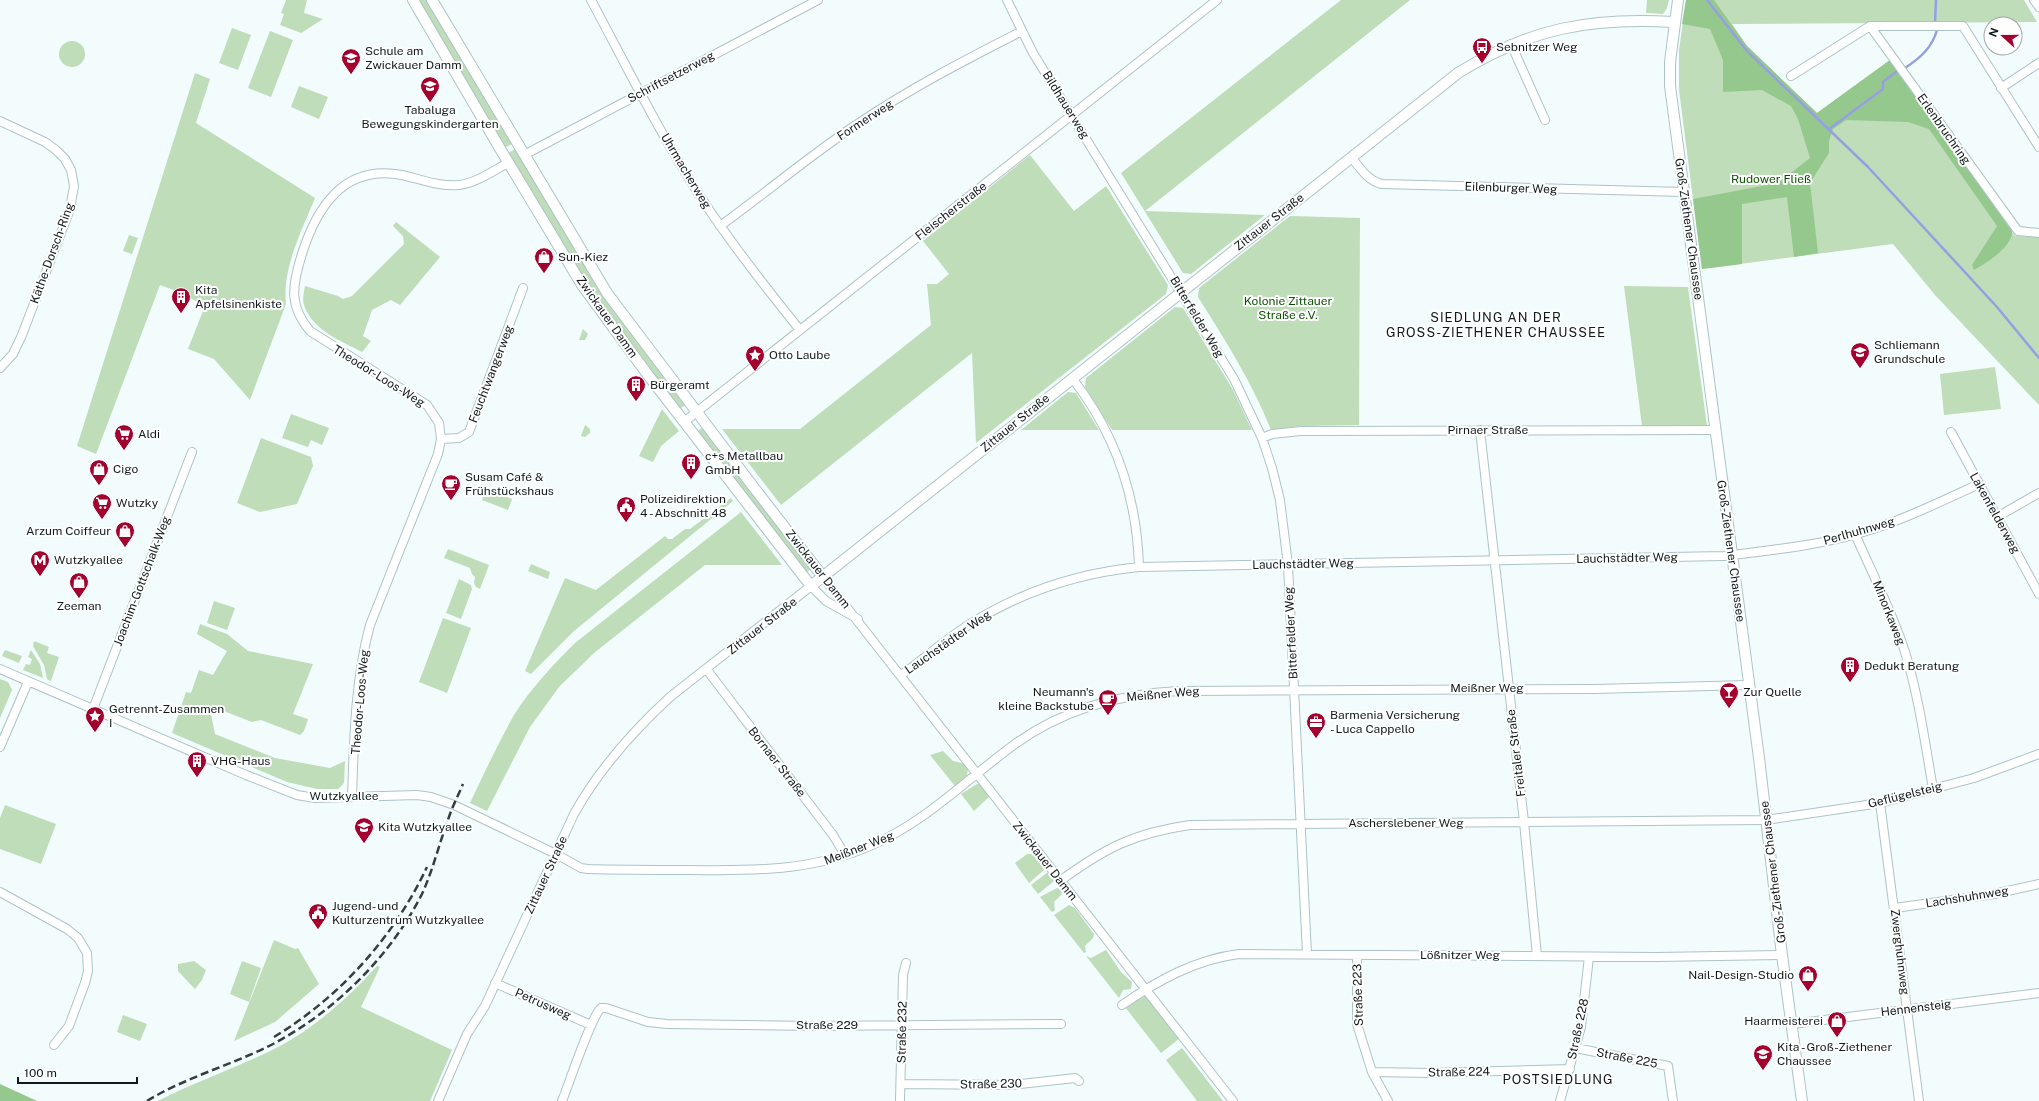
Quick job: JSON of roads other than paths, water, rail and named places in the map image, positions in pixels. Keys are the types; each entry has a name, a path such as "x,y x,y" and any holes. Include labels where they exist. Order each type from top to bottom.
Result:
{"street":[{"name":"Zwickauer Damm","path":"413,0 508,163 582,285 684,422 811,586 826,601 858,619"},
{"name":"Zwickauer Damm","path":"432,0 608,293 823,577 858,619 1060,881 1233,1101"},
{"name":"Uhrmacherweg","path":"591,0 668,144 720,226 800,330"},
{"name":"Schriftsetzerweg","path":"524,155 818,0"},
{"name":"Bildhauerweg","path":"1007,0 1022,31 1130,207"},
{"name":"Fleischerstraße","path":"684,422 1217,0"},
{"name":"Groß-Ziethener Chaussee","path":"1678,0 1674,22 1670,86 1802,1101"},
{"path":"2034,0 2039,8"},
{"name":"Zittauer Straße","path":"438,1101 467,1034 486,1006 495,983 586,792 616,751 660,707 1351,156 1458,73 1484,57 1511,44 1552,30 1579,24 1622,20 1674,22"},
{"path":"1791,76 1870,26 1963,26 2039,147"},
{"name":"Erlenbruchring","path":"1870,26 2018,231 2039,233"},
{"name":"Formerweg","path":"720,226 798,166 857,124 958,64 1022,31"},
{"path":"1511,44 1545,120"},
{"path":"2002,88 2039,63"},
{"name":"Käthe-Dorsch-Ring","path":"0,122 45,142 56,150 65,159 71,170 74,186 70,209 22,335 12,354 0,368"},
{"name":"Eilenburger Weg","path":"1351,156 1369,179 1375,183 1382,184 1684,192"},
{"name":"Theodor-Loos-Weg","path":"352,797 359,678 366,641 370,625 437,458 441,439 439,423 426,405 318,337 302,321 294,303 293,294 297,269 306,241 321,212 329,200 344,185 352,180 366,175 385,173 439,184 457,185 469,183 508,163"},
{"name":"Bitterfelder Weg","path":"1130,207 1234,379 1262,438 1280,500 1288,564 1302,824 1307,954"},
{"name":"Feuchtwangerweg","path":"441,439 459,438 469,432 524,288"},
{"path":"1072,378 1098,415 1124,474 1133,505 1138,542 1139,567"},
{"name":"Freitaler Straße","path":"1480,430 1524,822 1537,956"},
{"name":"Pirnaer Straße","path":"1262,438 1272,434 1301,431 1715,430"},
{"name":"Lakenfelderweg","path":"1951,432 2039,594"},
{"name":"Joachim-Gottschalk-Weg","path":"93,709 192,452"},
{"name":"Perlhuhnweg","path":"1732,555 1790,548 1855,534 1905,517 1979,484"},
{"path":"1997,517 2039,493"},
{"name":"Minorkaweg","path":"1855,534 1895,624 1905,652 1915,689 1933,789"},
{"name":"Lauchstädter Weg","path":"901,675 969,625 1008,603 1069,579 1119,569 1139,567 1288,564 1495,562 1732,555"},
{"name":"Wutzkyallee","path":"0,669 284,791 315,798 417,795 431,797 454,805 556,854"},
{"name":"Bornaer Straße","path":"707,670 833,835 845,856"},
{"path":"0,747 28,682"},
{"name":"Meißner Weg","path":"556,854 581,868 588,869 744,871 819,864 845,856 899,832 931,811 978,775 1012,746 1043,726 1104,702 1130,696 1161,692 1625,688 1749,685"},
{"name":"Geflügelsteig","path":"1766,820 1880,803 1974,778 2039,754"},
{"name":"Zwerghuhnweg","path":"1880,803 1895,908 1919,1101"},
{"name":"Ascherslebener Weg","path":"1060,881 1106,849 1135,837 1162,829 1190,825 1766,820"},
{"name":"Lachshuhnweg","path":"1895,908 1994,894 2039,884"},
{"path":"0,892 67,929 78,938 87,953 88,971 85,983 69,1026 54,1045"},
{"name":"Lößnitzer Weg","path":"1145,989 1190,967 1227,955 1782,955"},
{"name":"Straße 223","path":"1357,955 1357,1024 1372,1072 1388,1101"},
{"name":"Straße 228","path":"1560,1101 1582,1021 1589,956"},
{"name":"Straße 232","path":"900,1101 903,975 906,963"},
{"name":"Petrusweg","path":"495,983 591,1025"},
{"path":"1122,1005 1145,989"},
{"name":"Hennensteig","path":"1792,1024 2039,993"},
{"name":"Straße 229","path":"591,1025 597,1010 601,1008 606,1008 657,1024 810,1026 1061,1024"},
{"path":"562,1101 591,1025"},
{"name":"Straße 225","path":"1575,1048 1668,1066 1673,1101"},
{"name":"Straße 224","path":"1372,1072 1570,1069"},
{"name":"Straße 230","path":"901,1084 1011,1085 1075,1078 1079,1081"}],"waterway":[{"name":"Rudower Fließ","path":"1707,0 1747,51 1868,167 1997,307 2039,358"},
{"path":"1935,23 1936,0"},
{"path":"1905,68 1925,52 1932,42 1937,30"},
{"path":"1829,129 1883,89 1883,82 1897,71"}],"railway":[{"path":"147,1101 177,1085 273,1044 296,1031 318,1016 359,980 394,939 422,894 453,806 463,784"},
{"path":"274,1037 321,1003 343,984 363,963 398,917 414,893 427,867"}],"place":[{"name":"Sebnitzer Weg","path":"1482,64"},
{"name":"Schule am Zwickauer Damm","path":"351,75"},
{"name":"Tabaluga Bewegungskindergarten","path":"430,103"},
{"name":"Sun-Kiez","path":"544,274"},
{"name":"Kita Apfelsinenkiste","path":"181,314"},
{"name":"Schliemann Grundschule","path":"1860,369"},
{"name":"Otto Laube","path":"755,372"},
{"name":"Bürgeramt","path":"636,402"},
{"name":"Aldi","path":"124,451"},
{"name":"c+s Metallbau GmbH","path":"691,480"},
{"name":"Cigo","path":"99,486"},
{"name":"Susam Café & Frühstückshaus","path":"451,501"},
{"name":"Wutzky","path":"102,520"},
{"name":"Polizeidirektion 4 - Abschnitt 48","path":"626,523"},
{"name":"Arzum Coiffeur","path":"125,548"},
{"name":"Wutzkyallee","path":"40,577"},
{"name":"Zeeman","path":"79,599"},
{"name":"Dedukt Beratung","path":"1850,683"},
{"name":"Zur Quelle","path":"1729,709"},
{"name":"Neumann's kleine Backstube","path":"1108,716"},
{"name":"Getrennt-Zusammen I","path":"95,733"},
{"name":"Barmenia Versicherung - Luca Cappello","path":"1316,739"},
{"name":"VHG-Haus","path":"197,778"},
{"name":"Kita Wutzkyallee","path":"364,844"},
{"name":"Jugend- und Kulturzentrum Wutzkyallee","path":"318,930"},
{"name":"Nail-Design-Studio","path":"1808,992"},
{"name":"Haarmeisterei","path":"1837,1038"},
{"name":"Kita - Groß-Ziethener Chaussee","path":"1763,1071"}],"district":[{"name":"SIEDLUNG AN DER GROSS-ZIETHENER CHAUSSEE","path":"1496,324"},
{"name":"POSTSIEDLUNG","path":"1558,1079"}],"park label":[{"name":"Kolonie Zittauer Straße e.V.","path":"1288,308"}]}
